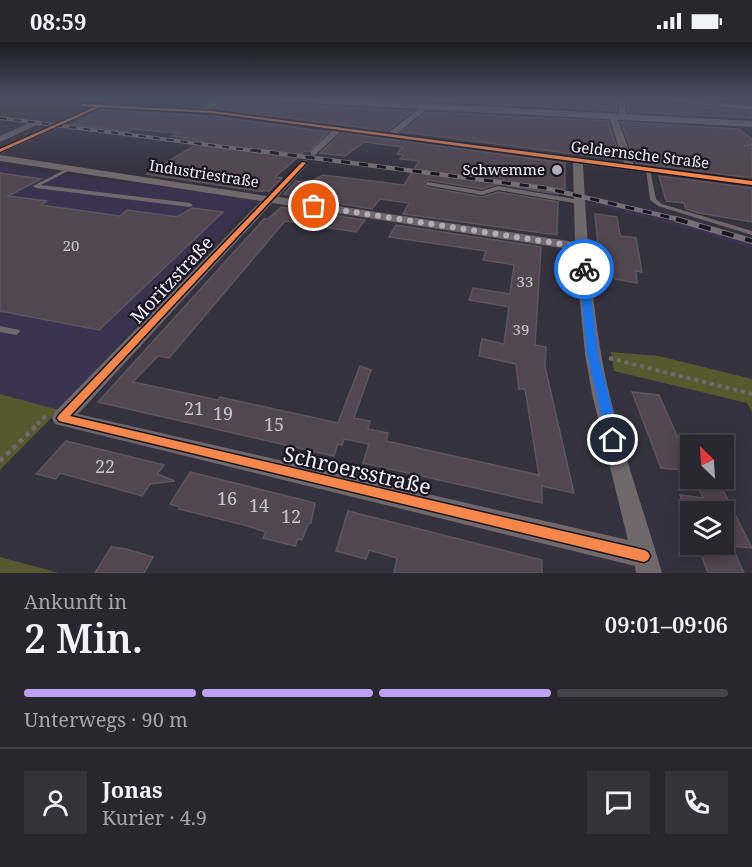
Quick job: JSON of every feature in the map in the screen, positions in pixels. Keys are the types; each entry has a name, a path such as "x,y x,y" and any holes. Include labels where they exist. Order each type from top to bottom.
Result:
{"street":[{"name":"Geldernsche Straße","path":"0,139 39,123"},
{"path":"0,151 57,123"},
{"name":"Geldernsche Straße","path":"287,123 752,183"},
{"path":"389,136 404,123"},
{"path":"619,123 630,168"},
{"path":"729,123 752,124"},
{"name":"Moritzstraße","path":"62,418 269,199 338,130"},
{"name":"Industriestraße","path":"0,158 581,247"},
{"path":"578,160 581,247 593,354 647,565"},
{"name":"Schroersstraße","path":"62,418 647,565"}],"lane":[{"path":"68,169 36,186 190,205"},
{"path":"648,170 653,201 752,233"},
{"path":"429,184 482,193 498,188 580,202"},
{"path":"0,329 16,332"}],"path":[{"path":"744,146 752,145"},
{"path":"593,354 752,394"},
{"path":"0,461 47,415 62,418"}],"shaded area":[{"path":"0,167 257,199 158,301 59,410 0,394"},
{"path":"592,195 744,236 752,239 752,248 686,228 595,205"}],"green space":[{"path":"611,352 659,356 752,379 752,412 747,403 614,371"},
{"path":"0,394 59,410 0,470"},
{"path":"0,557 59,573 0,573"}],"building":[{"path":"261,123 328,132 309,152 305,151 275,177 282,178 269,191 258,191 147,174 202,141 172,136 178,133 133,129 128,132 72,124"},
{"path":"326,123 398,123 387,131"},
{"path":"414,123 609,123 621,160 402,132"},
{"path":"621,123 739,129 752,139 752,178 636,163"},
{"path":"342,133 565,163 565,189 558,188 558,194 498,184 482,189 428,180 424,183 426,187 482,197 498,192 558,202 557,235 403,214 409,203 380,199 372,209 284,194 296,181 308,183 323,175 404,185 419,161 400,159 403,155 397,154 403,147 364,142 345,156 320,153"},
{"path":"0,173 41,179 8,196 47,201 41,205 120,216 127,210 177,217 192,208 223,212 99,330 0,311"},
{"path":"659,176 752,188 752,222 699,213 686,209 684,203 666,201"},
{"path":"281,207 365,220 356,232 285,221 169,358 158,356 133,382 218,400 220,397 338,423 360,366 371,370 354,418 370,421 368,429 388,433 386,441 539,475 525,389 519,389 516,364 479,356 482,339 504,344 509,307 469,300 473,288 510,294 514,265 483,260 486,251 389,237 396,225 541,247 535,345 546,347 545,367 574,493 542,486 542,503 363,463 369,444 344,439 342,445 338,444 334,456 98,402 264,219 268,219"},
{"path":"595,214 617,217 620,236 636,238 642,272 636,271 637,283 615,279 600,267"},
{"path":"632,392 659,395 680,443 680,470 661,468"},
{"path":"66,441 164,465 157,474 175,481 150,484 142,496 60,473 56,479 36,474"},
{"path":"190,472 315,503 311,523 308,524 302,540 298,539 295,546 263,538 266,532 179,509 180,507 170,504"},
{"path":"699,489 722,489 728,501 682,501 680,495 703,498"},
{"path":"348,511 542,560 542,573 394,573 397,558 369,550 366,559 336,551"},
{"path":"734,512 752,548 734,546"},
{"path":"111,547 153,557 144,573 95,573"},
{"path":"734,550 744,573 708,573 701,555 734,555"}],"tram line":[{"path":"712,123 752,125"}],"railway":[{"path":"37,123 264,152"},
{"path":"252,150 545,188 681,220"},
{"path":"676,219 752,241"}],"cycle path":[{"path":"0,151 63,123"},
{"path":"294,123 752,183"},
{"path":"304,163 62,418 644,556"}],"way so far":[{"path":"314,206 581,247 584,269"}],"place":[{"name":"Schwemme","path":"557,170"}],"route":[{"path":"584,269 593,354 613,440"}]}
